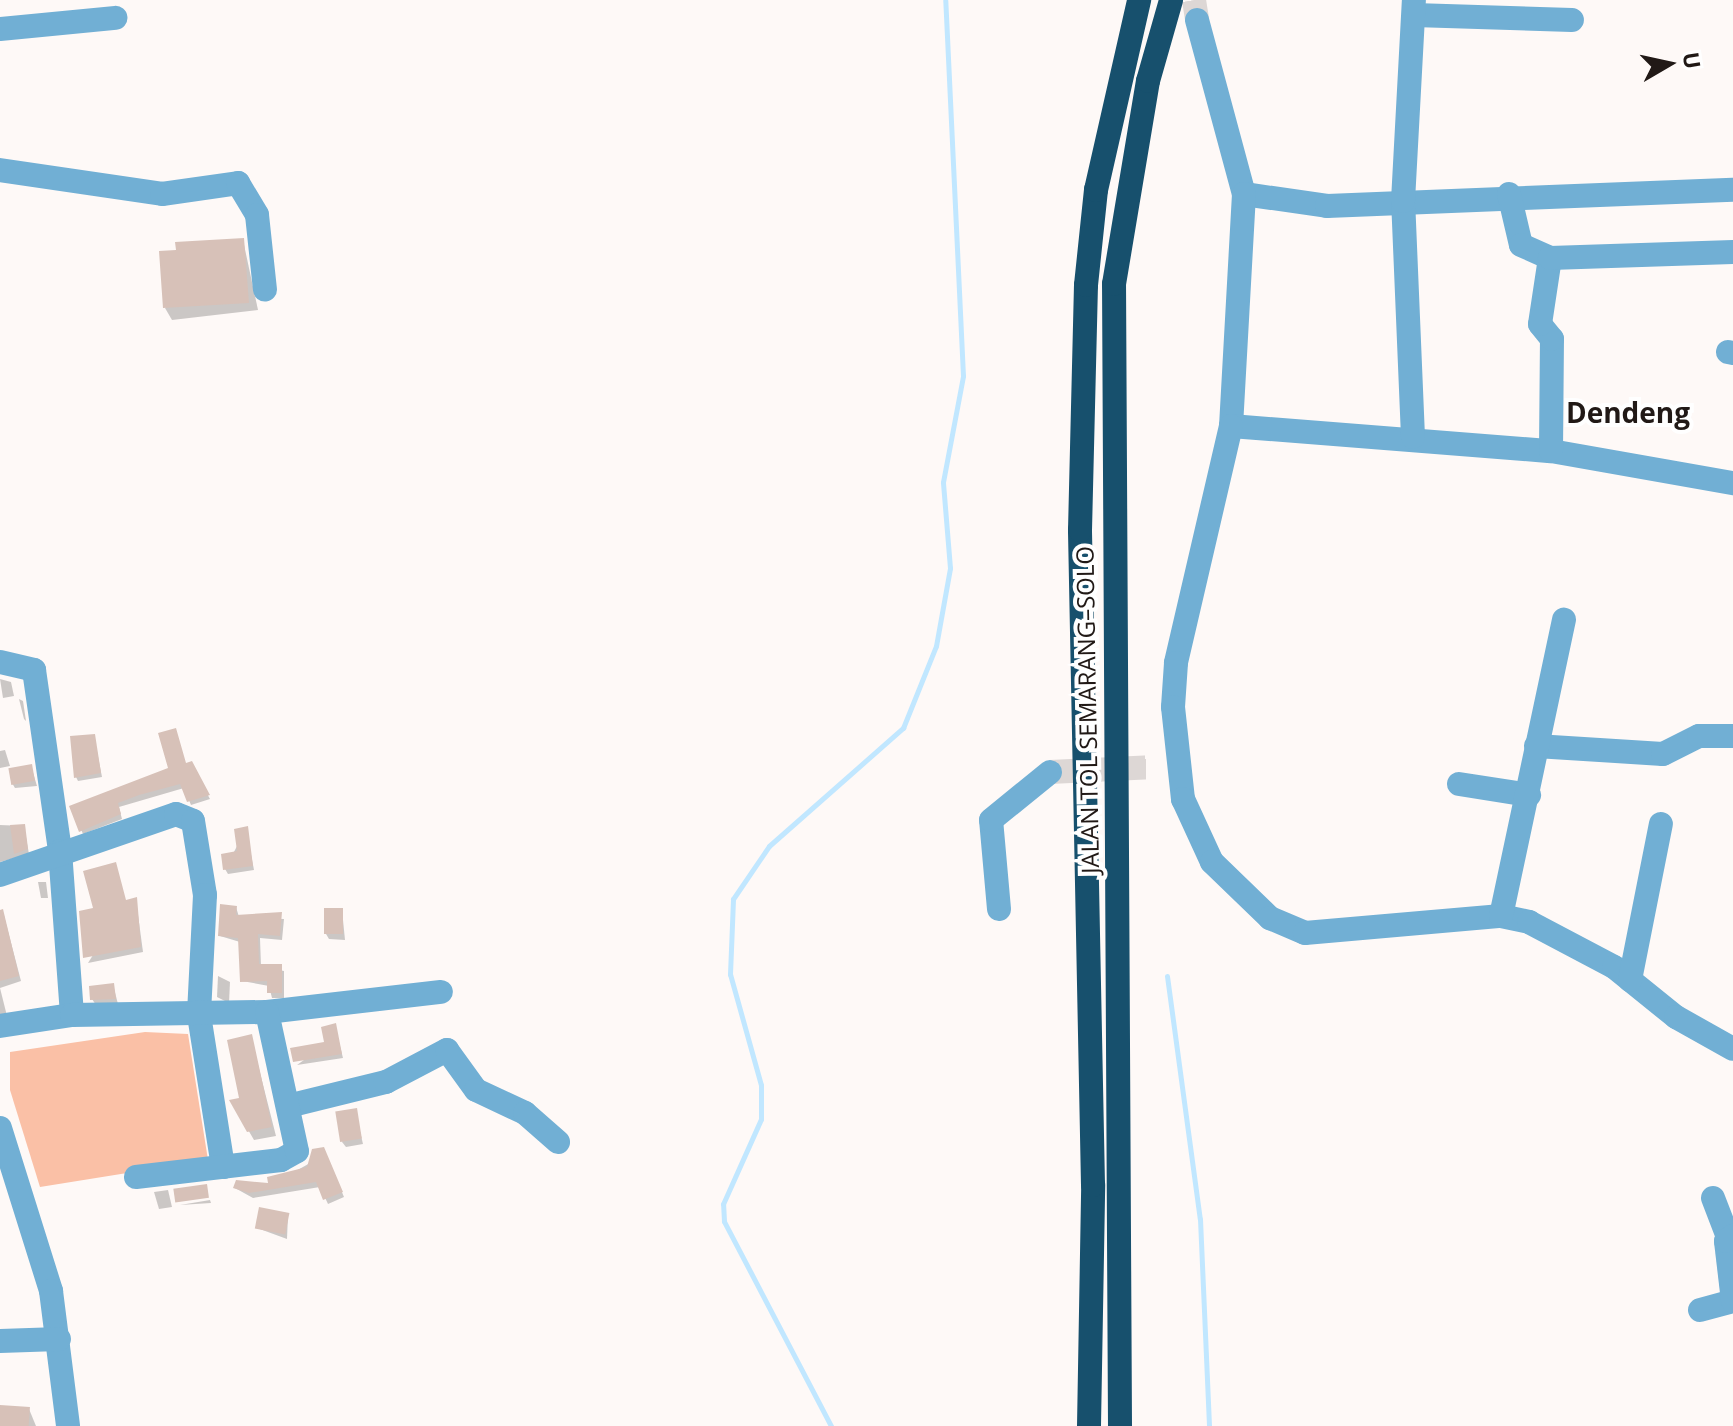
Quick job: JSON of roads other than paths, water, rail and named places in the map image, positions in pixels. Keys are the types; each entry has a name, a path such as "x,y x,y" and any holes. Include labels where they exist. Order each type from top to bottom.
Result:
{"highway":[{"name":"JALAN TOL SEMARANG–SOLO","path":"1089,1426 1093,1185 1080,530 1086,285 1096,190 1139,0"},
{"name":"JALAN TOL SEMARANG–SOLO","path":"1120,1426 1114,284 1148,81 1171,0"}],"street":[{"path":"1413,437 1403,201 1414,8 1572,20"},
{"path":"0,29 115,18"},
{"path":"1197,20 1244,194 1231,426 1176,663 1167,766 1195,837 1270,918 1332,936 1501,916 1552,931 1733,1049"},
{"path":"0,170 162,194 238,183 257,215 265,290"},
{"path":"1244,194 1327,206 1509,194 1733,190"},
{"path":"1509,194 1521,245 1550,258 1733,252"},
{"path":"1550,258 1540,324 1552,339 1551,451"},
{"path":"1231,426 1413,437 1551,451 1733,483"},
{"path":"1501,916 1564,620"},
{"path":"0,662 34,670 60,851 72,1015"},
{"path":"1536,746 1663,754 1699,736 1733,736"},
{"path":"999,909 991,820 1050,772"},
{"path":"1459,784 1529,795"},
{"path":"0,875 60,851 176,814 193,821 205,895 199,1015 223,1167"},
{"path":"1630,980 1661,824"},
{"path":"0,1026 72,1015 267,1012 441,992"},
{"path":"136,1177 292,1157 297,1151 267,1012"},
{"path":"288,1106 386,1082 447,1050 476,1090 525,1113 558,1142"},
{"path":"0,1128 59,1339 68,1426"},
{"path":"1700,1310 1733,1301 1730,1236 1713,1198"},
{"path":"0,1341 59,1339"}],"waterway":[{"path":"831,1426 724,1221 723,1204 761,1119 761,1085 730,974 733,899 769,846 903,728 936,646 950,568 943,482 963,376 945,0"},
{"path":"1167,976 1200,1219 1209,1426"}],"tunnel":[{"path":"1194,0 1197,20"},
{"path":"1050,772 1155,767"}],"district":[{"name":"Dendeng","path":"1628,412"}]}
